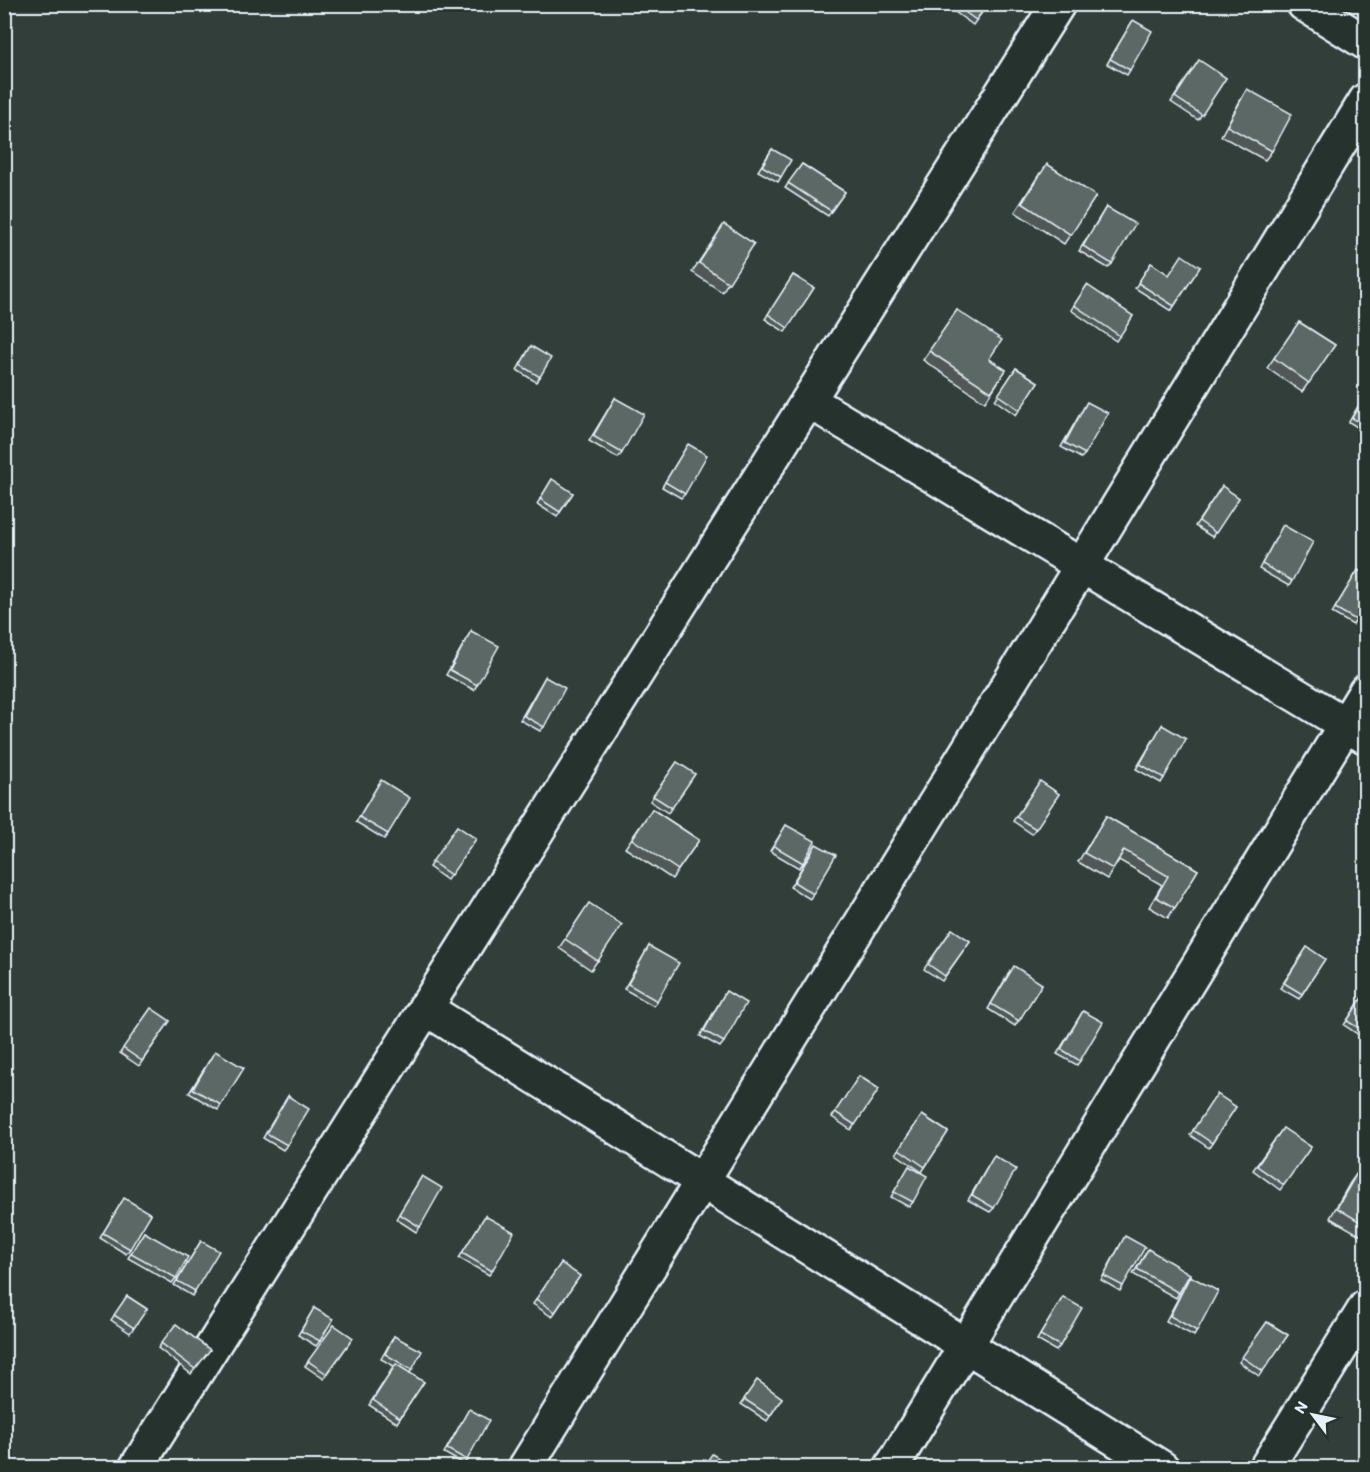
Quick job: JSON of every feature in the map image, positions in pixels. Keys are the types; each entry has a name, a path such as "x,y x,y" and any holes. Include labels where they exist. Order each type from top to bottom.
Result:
{"street":[{"path":"136,1467 1058,4"},
{"path":"1304,4 1365,43"},
{"path":"525,1467 1081,567 1365,100"},
{"path":"809,401 1355,731"},
{"path":"891,1467 1355,731 1365,691"},
{"path":"425,1008 1162,1467"},
{"path":"1266,1467 1365,1307"}],"building":[{"path":"960,4 988,4 976,20 958,7"},
{"path":"1133,20 1152,31 1130,70 1110,59"},
{"path":"1199,60 1226,78 1202,115 1175,97"},
{"path":"1247,89 1292,114 1272,151 1227,126"},
{"path":"772,149 791,160 781,177 762,166"},
{"path":"802,164 845,192 831,211 788,183"},
{"path":"1047,164 1096,196 1071,235 1022,203"},
{"path":"1106,207 1135,224 1112,264 1083,246"},
{"path":"724,224 754,244 729,283 699,263"},
{"path":"1182,255 1200,267 1174,306 1138,283 1151,263 1169,275"},
{"path":"793,275 814,288 788,328 768,314"},
{"path":"1087,285 1133,316 1120,336 1074,305"},
{"path":"957,310 1002,340 989,359 1006,370 991,392 929,351"},
{"path":"1299,322 1335,345 1309,383 1274,358"},
{"path":"531,346 551,358 540,377 520,365"},
{"path":"1016,368 1038,382 1020,410 998,395"},
{"path":"1365,395 1365,425 1352,418"},
{"path":"615,398 644,414 622,453 593,436"},
{"path":"1087,402 1108,413 1085,454 1065,443"},
{"path":"688,444 707,455 685,494 665,482"},
{"path":"552,479 573,493 560,512 540,499"},
{"path":"1222,486 1239,498 1216,533 1199,521"},
{"path":"1283,525 1313,542 1292,581 1262,564"},
{"path":"1358,570 1365,574 1365,605 1356,620 1335,608"},
{"path":"471,631 499,646 477,685 450,670"},
{"path":"545,677 565,688 544,727 524,716"},
{"path":"1162,725 1186,739 1164,778 1140,764"},
{"path":"677,762 695,774 672,808 653,796"},
{"path":"381,780 410,798 388,834 359,817"},
{"path":"1040,781 1059,794 1036,829 1016,817"},
{"path":"652,809 699,840 678,870 632,839"},
{"path":"1106,816 1198,870 1175,908 1156,897 1168,876 1124,850 1113,869 1084,853"},
{"path":"786,825 815,841 803,863 774,846"},
{"path":"457,826 476,839 451,875 432,862"},
{"path":"816,844 836,855 813,894 794,882"},
{"path":"589,903 622,925 598,961 565,939"},
{"path":"952,929 970,941 945,976 928,964"},
{"path":"649,946 679,963 657,1001 628,984"},
{"path":"1307,947 1325,959 1302,994 1284,983"},
{"path":"1014,966 1042,984 1019,1021 991,1004"},
{"path":"726,991 746,1003 724,1042 704,1031"},
{"path":"1365,993 1365,1032 1347,1021"},
{"path":"151,1008 170,1021 142,1061 123,1048"},
{"path":"1083,1011 1103,1022 1080,1061 1061,1049"},
{"path":"215,1051 244,1068 221,1105 193,1089"},
{"path":"859,1076 879,1089 855,1125 835,1112"},
{"path":"1217,1094 1236,1107 1212,1143 1193,1130"},
{"path":"288,1096 309,1109 287,1145 266,1133"},
{"path":"922,1115 948,1132 925,1167 899,1149"},
{"path":"1283,1128 1311,1147 1284,1185 1257,1166"},
{"path":"994,1156 1016,1169 994,1208 972,1195"},
{"path":"909,1166 927,1176 913,1202 894,1192"},
{"path":"1357,1173 1365,1178 1365,1225 1337,1208"},
{"path":"422,1176 442,1188 420,1227 399,1214"},
{"path":"124,1198 151,1214 130,1249 103,1233"},
{"path":"485,1216 514,1232 492,1271 462,1253"},
{"path":"144,1232 188,1257 176,1278 131,1253"},
{"path":"1125,1236 1145,1247 1123,1286 1104,1276"},
{"path":"201,1241 219,1251 195,1291 177,1281"},
{"path":"1148,1249 1190,1274 1179,1293 1137,1269"},
{"path":"561,1263 580,1276 555,1312 536,1299"},
{"path":"1190,1276 1218,1291 1197,1331 1170,1316"},
{"path":"127,1296 147,1309 134,1328 114,1315"},
{"path":"1063,1297 1082,1308 1060,1346 1040,1335"},
{"path":"314,1308 333,1319 320,1341 301,1331"},
{"path":"1267,1322 1288,1335 1263,1371 1242,1357"},
{"path":"176,1324 210,1350 195,1369 161,1343"},
{"path":"334,1325 353,1338 327,1374 308,1361"},
{"path":"394,1336 422,1351 412,1370 385,1354"},
{"path":"396,1364 424,1382 400,1418 373,1400"},
{"path":"757,1380 782,1398 770,1416 744,1399"},
{"path":"469,1409 489,1420 467,1460 447,1449"},
{"path":"4,1440 11,1444 4,1453"},
{"path":"712,1454 733,1467 703,1467"}]}
